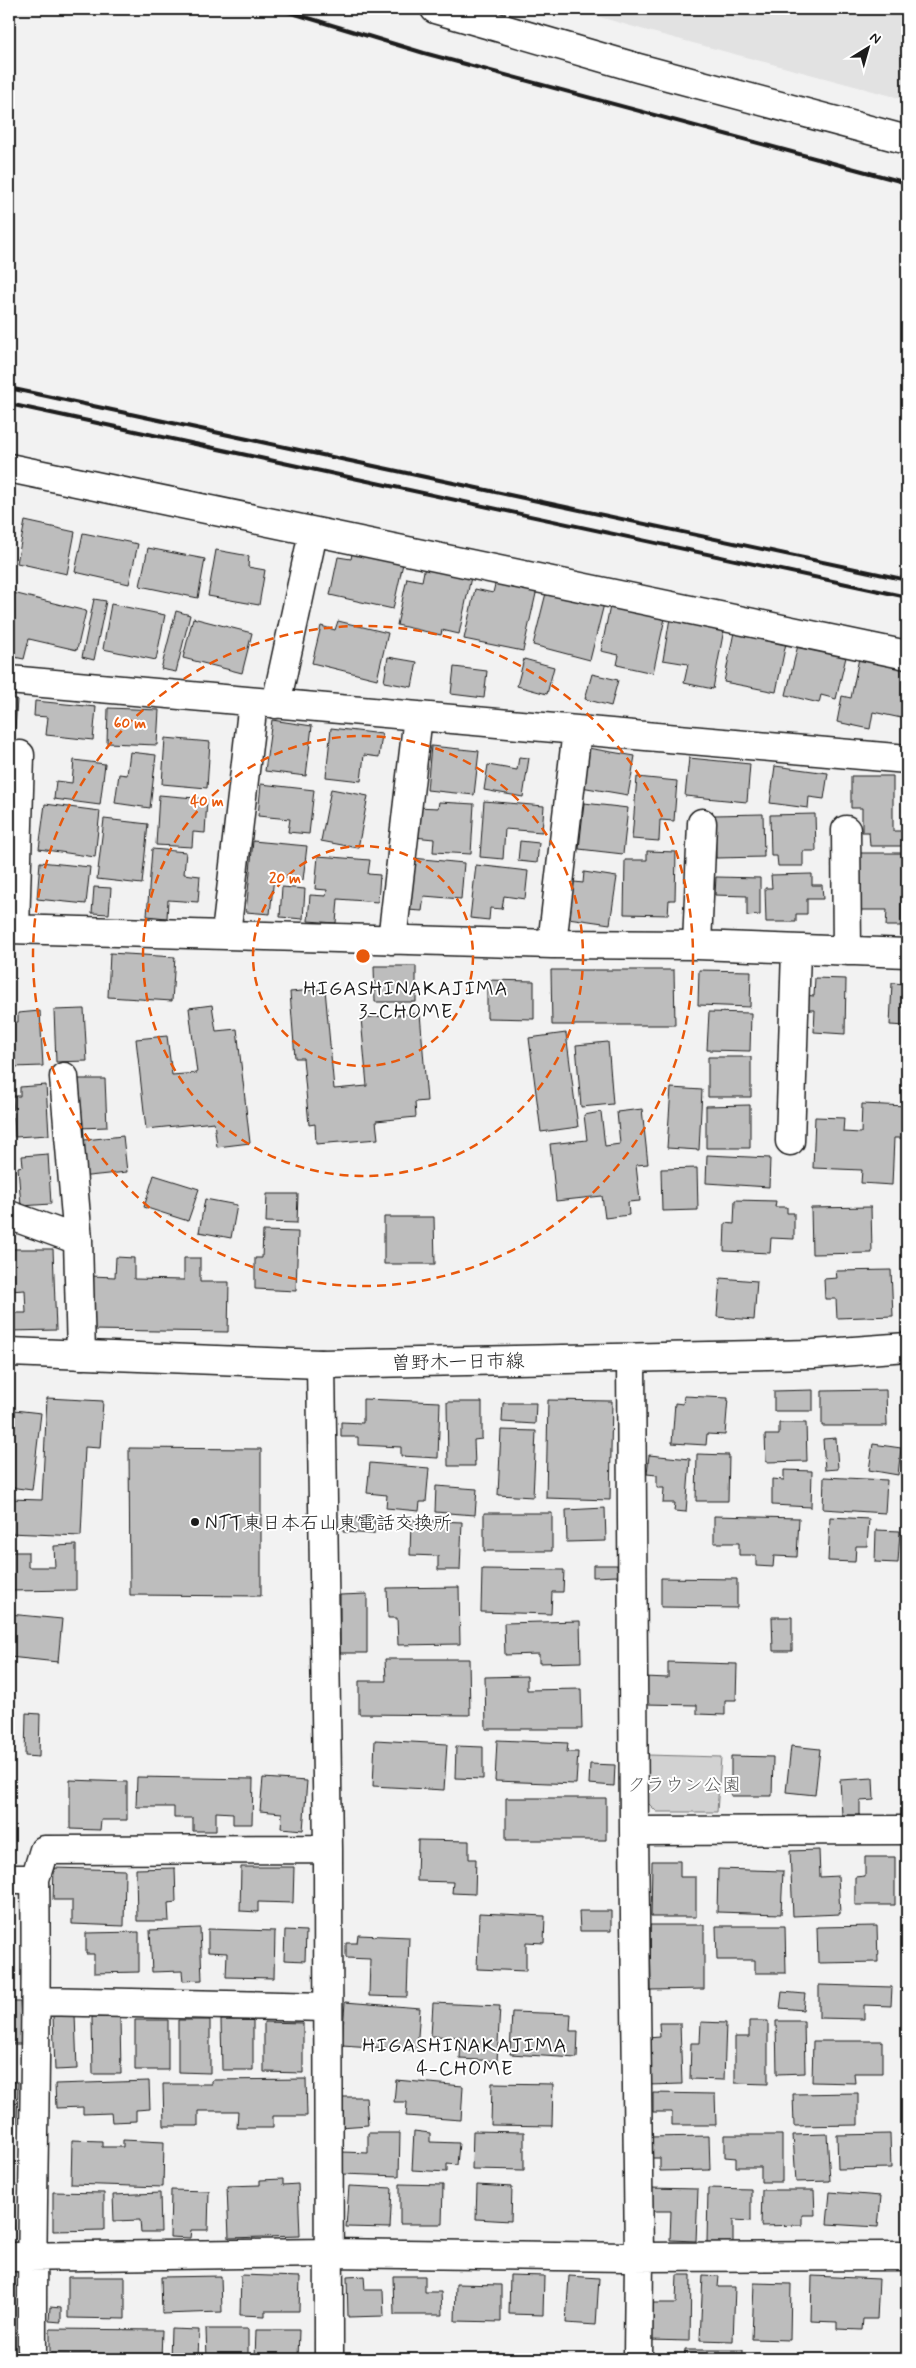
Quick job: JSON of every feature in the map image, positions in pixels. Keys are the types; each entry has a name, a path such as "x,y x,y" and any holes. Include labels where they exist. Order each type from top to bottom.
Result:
{"street":[{"path":"435,9 638,68 907,140"},
{"path":"9,468 313,533 907,655"},
{"path":"226,934 265,703 313,533"},
{"path":"9,680 907,759"},
{"path":"392,940 418,716"},
{"path":"552,944 577,730"},
{"path":"20,755 12,929 552,944 697,945 907,953"},
{"path":"697,945 702,823"},
{"path":"846,830 847,952"},
{"path":"790,1142 796,950"},
{"path":"64,1077 78,1240 80,1355"},
{"path":"9,1215 78,1240"},
{"name":"曽野木一日市線","path":"9,1352 321,1364 813,1354 907,1347"},
{"path":"631,1358 634,1830 640,2257 638,2359"},
{"path":"321,1364 328,1849 329,2359"},
{"path":"634,1830 907,1830"},
{"path":"32,2359 20,2257 37,2001 22,1879 44,1850 328,1849"},
{"path":"37,2001 328,2007"},
{"path":"20,2257 328,2253 640,2257 907,2256"}],"shaded area":[{"path":"572,9 907,9 907,100 648,31"}],"green space":[{"name":"クラウン公園","path":"648,1755 721,1757 717,1812 657,1812 647,1802"}],"building":[{"path":"25,521 75,532 67,574 17,563"},
{"path":"83,533 138,544 129,584 75,572"},
{"path":"148,548 205,559 198,598 140,586"},
{"path":"353,548 404,559 393,609 330,595 338,557 351,559"},
{"path":"216,550 249,556 248,567 265,570 259,605 208,596"},
{"path":"425,566 471,577 459,634 442,630 441,635 397,625 407,578 422,581"},
{"path":"496,580 537,589 523,651 464,639 475,589 493,593"},
{"path":"547,589 604,604 590,660 533,645"},
{"path":"13,593 86,611 77,650 29,639 24,659 9,656 9,612"},
{"path":"94,599 106,601 94,660 82,657"},
{"path":"111,604 165,615 156,660 103,649"},
{"path":"610,606 665,618 653,673 617,665 619,655 601,651"},
{"path":"176,611 190,615 176,672 161,669"},
{"path":"193,618 252,633 242,673 183,658"},
{"path":"670,618 724,629 713,689 684,683 688,664 663,660"},
{"path":"338,621 388,633 377,679 312,663 321,626 335,630"},
{"path":"734,632 786,643 776,692 724,682"},
{"path":"798,645 846,657 836,699 821,695 819,703 786,695"},
{"path":"388,657 417,662 412,687 384,682"},
{"path":"859,658 907,669 906,719 873,712 870,729 837,722 842,696 851,698"},
{"path":"524,659 554,667 547,694 517,686"},
{"path":"454,667 487,671 484,698 451,694"},
{"path":"592,674 618,680 611,706 585,699"},
{"path":"9,699 17,699 15,730 9,729"},
{"path":"35,701 96,707 93,740 46,735 48,717 34,716"},
{"path":"108,708 159,710 157,745 107,743"},
{"path":"272,720 312,726 306,776 265,771"},
{"path":"331,728 382,734 379,757 364,755 361,781 326,777"},
{"path":"165,738 210,742 207,788 162,784"},
{"path":"431,746 479,751 474,795 427,790"},
{"path":"588,748 635,756 628,795 581,787"},
{"path":"130,752 156,755 150,808 115,803 119,774 127,775"},
{"path":"519,757 529,758 523,797 484,790 488,765 517,770"},
{"path":"689,758 750,764 747,802 685,796"},
{"path":"74,760 105,764 100,805 54,799 56,781 72,783"},
{"path":"775,766 828,773 824,799 809,797 808,808 770,803"},
{"path":"851,776 893,776 893,831 906,831 906,846 870,846 869,832 862,832 862,808 851,808"},
{"path":"637,777 677,781 674,821 660,820 659,841 632,839"},
{"path":"261,784 314,790 309,834 288,832 290,819 258,816"},
{"path":"331,789 368,796 358,848 321,841"},
{"path":"159,795 207,799 205,833 193,832 192,847 156,845"},
{"path":"484,801 544,806 542,832 505,829 503,859 480,857"},
{"path":"439,802 474,804 471,854 433,852 434,839 414,837 416,807 438,808"},
{"path":"584,803 628,808 623,854 579,849"},
{"path":"45,804 100,811 95,857 39,849"},
{"path":"763,814 764,857 716,858 715,815"},
{"path":"815,814 816,851 803,851 803,866 778,866 777,856 771,856 770,815"},
{"path":"104,819 148,824 142,884 97,879"},
{"path":"253,841 307,846 303,880 274,877 270,914 246,912"},
{"path":"520,841 539,843 537,863 518,861"},
{"path":"152,849 186,852 184,874 200,876 198,902 168,900 167,918 147,916"},
{"path":"647,851 676,852 675,900 669,900 668,915 624,914 625,860 647,860"},
{"path":"857,853 902,853 901,926 886,926 887,910 857,910"},
{"path":"318,856 370,860 368,874 380,875 378,902 338,899 336,923 308,921 310,895 326,896 327,890 315,889"},
{"path":"412,858 464,863 461,899 424,896 422,911 407,910"},
{"path":"40,862 90,867 86,904 37,899"},
{"path":"476,865 528,871 525,899 504,896 502,909 490,908 489,920 470,918"},
{"path":"584,872 617,877 610,924 561,917 566,881 583,883"},
{"path":"812,874 812,885 822,885 823,899 807,899 807,914 796,914 796,922 766,922 765,888 772,888 771,875"},
{"path":"716,877 760,878 760,915 747,916 747,896 715,895"},
{"path":"94,887 111,888 109,914 92,913"},
{"path":"282,887 305,889 303,919 280,917"},
{"path":"110,953 175,957 172,1001 108,997"},
{"path":"374,966 416,966 416,1002 375,1002"},
{"path":"551,970 674,970 675,1025 552,1025"},
{"path":"699,970 751,971 750,1007 698,1005"},
{"path":"815,978 846,979 845,1034 814,1032 815,1010 804,1010 804,995 814,996"},
{"path":"487,980 534,981 534,1019 487,1018"},
{"path":"892,983 907,984 907,1026 890,1025"},
{"path":"325,989 334,1089 367,1086 361,1018 420,1013 427,1101 415,1102 416,1117 376,1121 378,1139 316,1144 315,1124 309,1125 303,1058 295,1058 290,992"},
{"path":"212,1005 216,1031 237,1029 250,1143 217,1147 214,1122 146,1129 136,1039 167,1036 172,1075 197,1073 189,1008"},
{"path":"84,1009 87,1061 56,1062 54,1010"},
{"path":"40,1011 43,1066 13,1067 9,1023 18,1022 18,1013"},
{"path":"709,1012 751,1013 750,1051 707,1050"},
{"path":"566,1033 578,1127 541,1132 529,1038"},
{"path":"608,1042 613,1104 581,1107 576,1045"},
{"path":"708,1057 751,1057 751,1097 708,1097"},
{"path":"77,1079 105,1079 107,1127 79,1128"},
{"path":"46,1085 49,1135 15,1137 13,1096 20,1096 20,1087"},
{"path":"671,1088 702,1090 699,1150 667,1148"},
{"path":"862,1104 907,1106 907,1138 894,1138 892,1185 861,1183 862,1170 813,1168 815,1117 844,1118 843,1132 861,1133"},
{"path":"750,1105 750,1148 706,1148 706,1106"},
{"path":"642,1109 648,1164 636,1165 640,1201 628,1202 629,1215 605,1218 602,1196 556,1201 550,1144 587,1140 584,1115 601,1112 605,1146 620,1144 617,1112"},
{"path":"123,1136 127,1172 79,1177 75,1141"},
{"path":"48,1154 51,1204 21,1206 18,1167 23,1166 22,1156"},
{"path":"707,1155 770,1158 769,1187 706,1183"},
{"path":"697,1168 698,1210 662,1211 661,1169"},
{"path":"154,1175 199,1189 188,1221 144,1207"},
{"path":"267,1194 298,1194 297,1223 266,1222"},
{"path":"205,1199 237,1205 231,1238 199,1232"},
{"path":"735,1200 776,1201 775,1207 787,1207 787,1213 794,1213 794,1239 771,1238 770,1253 724,1251 725,1223 734,1224"},
{"path":"871,1207 872,1253 812,1254 811,1208"},
{"path":"384,1217 434,1217 435,1264 384,1264"},
{"path":"263,1231 298,1232 296,1291 255,1289 255,1258 262,1258"},
{"path":"9,1249 53,1249 56,1330 10,1331 10,1313 26,1313 25,1290 9,1291"},
{"path":"116,1257 134,1258 134,1279 184,1280 184,1258 200,1258 200,1282 229,1282 228,1332 90,1330 91,1276 115,1277"},
{"path":"891,1270 893,1316 837,1318 836,1299 825,1299 824,1279 837,1278 836,1271"},
{"path":"720,1278 757,1281 754,1320 717,1317"},
{"path":"813,1390 813,1411 774,1411 774,1391"},
{"path":"886,1390 887,1426 822,1426 822,1391"},
{"path":"684,1396 728,1398 725,1435 707,1434 706,1445 672,1443 675,1403 683,1404"},
{"path":"47,1398 103,1401 100,1448 85,1447 81,1536 9,1533 9,1499 42,1500"},
{"path":"363,1399 440,1402 438,1458 401,1456 401,1447 358,1445 358,1437 341,1437 341,1422 363,1423"},
{"path":"548,1400 612,1401 610,1500 546,1498"},
{"path":"447,1402 482,1402 482,1439 474,1440 475,1466 448,1466"},
{"path":"503,1403 536,1403 535,1424 502,1422"},
{"path":"14,1410 41,1413 32,1490 9,1487 9,1452"},
{"path":"779,1423 806,1423 807,1461 766,1462 765,1435 779,1435"},
{"path":"501,1430 536,1431 533,1497 498,1495"},
{"path":"836,1438 838,1469 825,1470 823,1439"},
{"path":"873,1444 901,1448 898,1475 869,1470"},
{"name":"NTT東日本石山東電話交換所","path":"129,1448 261,1449 261,1596 130,1595"},
{"path":"697,1454 729,1455 728,1501 696,1501"},
{"path":"649,1455 690,1459 686,1512 674,1511 675,1503 663,1503 664,1488 657,1488 657,1475 647,1474"},
{"path":"370,1463 429,1468 426,1502 420,1502 419,1511 386,1508 387,1495 367,1493"},
{"path":"784,1470 812,1471 811,1507 772,1505 772,1479 784,1480"},
{"path":"824,1477 887,1480 885,1513 823,1509"},
{"path":"436,1486 477,1489 475,1515 435,1512"},
{"path":"605,1508 606,1541 567,1542 566,1510"},
{"path":"484,1513 552,1513 552,1551 484,1551"},
{"path":"714,1516 799,1518 797,1557 774,1556 773,1567 756,1566 756,1555 739,1555 739,1543 714,1543"},
{"path":"344,1517 375,1519 374,1534 343,1532"},
{"path":"830,1517 869,1519 867,1546 856,1546 855,1562 828,1561"},
{"path":"411,1520 462,1522 460,1570 438,1570 438,1556 410,1555"},
{"path":"876,1530 900,1531 898,1563 875,1562"},
{"path":"76,1545 76,1590 9,1591 9,1552 28,1552 28,1567 55,1567 54,1546"},
{"path":"593,1565 617,1565 618,1576 593,1577"},
{"path":"482,1569 564,1570 563,1592 552,1592 551,1614 481,1612"},
{"path":"661,1578 737,1579 737,1608 661,1607"},
{"path":"459,1587 460,1644 398,1645 397,1618 388,1618 387,1588"},
{"path":"367,1594 367,1653 340,1653 340,1595"},
{"path":"9,1614 62,1619 58,1662 9,1657"},
{"path":"772,1617 792,1617 792,1651 773,1651"},
{"path":"580,1621 581,1662 539,1663 539,1654 505,1655 504,1623"},
{"path":"385,1659 469,1659 470,1715 359,1714 359,1681 386,1681"},
{"path":"668,1662 737,1664 736,1700 725,1700 725,1715 697,1714 697,1705 644,1704 645,1677 668,1678"},
{"path":"527,1676 527,1690 581,1689 582,1729 486,1729 485,1677"},
{"path":"26,1713 40,1714 39,1757 25,1756"},
{"path":"375,1740 447,1744 444,1790 373,1786"},
{"path":"497,1740 568,1743 567,1752 578,1752 576,1784 495,1781"},
{"path":"456,1746 483,1747 483,1779 455,1778"},
{"path":"791,1746 820,1749 815,1795 786,1792"},
{"path":"731,1756 773,1757 772,1796 731,1796"},
{"path":"590,1764 615,1765 614,1786 589,1784"},
{"path":"137,1777 253,1779 252,1824 233,1824 233,1813 216,1812 216,1831 193,1831 193,1818 174,1818 174,1807 136,1807"},
{"path":"263,1778 307,1781 303,1830 281,1828 282,1813 260,1811"},
{"path":"873,1778 874,1800 860,1801 860,1815 842,1815 840,1780"},
{"path":"70,1780 127,1782 127,1820 101,1820 100,1830 70,1829"},
{"path":"506,1798 606,1798 606,1840 506,1840"},
{"path":"10,1800 10,1847 9,1847"},
{"path":"418,1840 469,1841 469,1859 476,1859 475,1894 452,1893 453,1882 417,1881"},
{"path":"819,1850 820,1877 838,1876 840,1914 793,1916 790,1851"},
{"path":"865,1857 895,1857 895,1905 855,1905 855,1877 865,1876"},
{"path":"652,1861 680,1861 680,1877 696,1877 696,1917 651,1917"},
{"path":"241,1867 294,1867 293,1903 258,1902 258,1912 240,1911"},
{"path":"54,1868 125,1870 124,1926 72,1924 72,1900 53,1900"},
{"path":"175,1868 176,1902 168,1903 169,1921 137,1921 136,1869"},
{"path":"718,1869 783,1871 781,1914 717,1912"},
{"path":"579,1911 611,1911 611,1931 580,1931"},
{"path":"479,1913 545,1916 544,1943 526,1942 526,1971 477,1969"},
{"path":"9,1922 12,1923 10,1957 9,1957"},
{"path":"650,1925 704,1925 704,1989 651,1990"},
{"path":"716,1926 785,1926 786,1973 755,1973 755,1960 717,1960"},
{"path":"877,1926 878,1962 818,1963 817,1927"},
{"path":"200,1928 202,1980 183,1981 182,1971 152,1972 150,1930"},
{"path":"208,1929 275,1931 274,1978 226,1977 227,1953 208,1952"},
{"path":"285,1930 306,1931 305,1961 284,1960"},
{"path":"139,1932 139,1972 94,1973 94,1954 86,1954 86,1933"},
{"path":"358,1935 409,1937 407,1997 369,1996 370,1959 346,1958 346,1943 357,1943"},
{"path":"819,1985 892,1987 891,2006 864,2005 864,2019 819,2018"},
{"path":"782,1992 805,1994 803,2010 780,2008"},
{"path":"9,2002 20,2002 22,2044 9,2044"},
{"path":"345,2002 420,2008 417,2050 342,2045"},
{"path":"433,2003 500,2006 497,2061 460,2059 461,2037 431,2036"},
{"path":"512,2012 571,2014 570,2031 578,2031 577,2058 510,2054"},
{"path":"75,2015 77,2069 55,2070 53,2016"},
{"path":"92,2017 120,2017 121,2074 93,2074"},
{"path":"135,2020 168,2020 168,2070 135,2070"},
{"path":"178,2020 210,2020 210,2073 178,2072"},
{"path":"221,2020 253,2020 253,2070 222,2070"},
{"path":"749,2021 768,2021 768,2084 735,2083 735,2037 749,2037"},
{"path":"776,2021 804,2021 805,2073 777,2074"},
{"path":"264,2022 303,2023 303,2073 264,2072"},
{"path":"701,2022 726,2023 724,2080 690,2079 691,2043 700,2043"},
{"path":"659,2023 680,2023 682,2084 648,2085 647,2038 660,2037"},
{"path":"813,2041 882,2041 882,2073 854,2073 855,2083 812,2082"},
{"path":"306,2079 307,2116 273,2116 273,2128 237,2128 238,2111 198,2111 198,2126 164,2126 163,2084 212,2084 212,2080"},
{"path":"396,2080 463,2086 461,2120 406,2116 407,2102 394,2102"},
{"path":"149,2081 150,2109 136,2110 136,2121 112,2122 111,2113 83,2114 83,2107 56,2108 55,2084"},
{"path":"9,2082 18,2082 17,2124 9,2124"},
{"path":"492,2083 553,2084 552,2126 491,2125"},
{"path":"653,2093 715,2094 716,2125 672,2125 672,2112 653,2112"},
{"path":"858,2093 858,2125 794,2126 793,2094"},
{"path":"339,2097 366,2097 368,2125 340,2127"},
{"path":"414,2131 430,2133 430,2142 459,2143 457,2165 447,2164 447,2172 412,2170"},
{"path":"473,2131 524,2132 524,2170 472,2169"},
{"path":"368,2133 400,2133 399,2176 342,2174 342,2152 368,2153"},
{"path":"827,2134 830,2181 796,2182 793,2135"},
{"path":"890,2134 891,2168 838,2169 837,2135"},
{"path":"725,2135 782,2135 782,2182 761,2182 761,2167 736,2167 736,2158 725,2157"},
{"path":"709,2136 710,2170 660,2171 660,2158 648,2158 648,2137"},
{"path":"72,2140 102,2141 102,2147 123,2147 123,2140 164,2142 163,2187 71,2184"},
{"path":"283,2179 283,2185 298,2184 300,2236 229,2238 227,2186 260,2185 260,2180"},
{"path":"400,2184 443,2185 442,2224 400,2224"},
{"path":"477,2185 512,2187 511,2221 476,2219"},
{"path":"349,2186 392,2188 390,2228 346,2227"},
{"path":"649,2188 698,2189 696,2241 670,2240 671,2211 649,2211"},
{"path":"708,2188 751,2189 751,2221 733,2220 733,2243 707,2243"},
{"path":"9,2190 12,2190 14,2230 9,2230"},
{"path":"171,2190 209,2191 208,2230 191,2230 190,2238 170,2237"},
{"path":"762,2190 814,2190 815,2215 802,2215 802,2225 761,2226"},
{"path":"53,2192 104,2193 104,2230 53,2231"},
{"path":"830,2192 881,2196 878,2227 827,2224"},
{"path":"160,2193 161,2232 141,2232 140,2220 114,2221 113,2195"},
{"path":"241,2275 300,2277 299,2311 265,2311 265,2316 240,2315"},
{"path":"510,2275 544,2276 543,2315 509,2314"},
{"path":"677,2275 691,2275 690,2341 648,2340 649,2303 676,2303"},
{"path":"703,2275 719,2276 718,2287 735,2287 733,2341 700,2340"},
{"path":"221,2276 222,2312 162,2314 161,2277"},
{"path":"364,2276 365,2290 383,2290 384,2316 348,2317 347,2277"},
{"path":"393,2276 425,2276 425,2292 441,2292 442,2315 394,2315"},
{"path":"569,2276 599,2278 596,2325 566,2323"},
{"path":"812,2276 879,2279 877,2319 863,2319 862,2330 837,2329 837,2322 811,2321"},
{"path":"68,2277 125,2277 125,2319 68,2318"},
{"path":"9,2278 13,2278 12,2294 9,2294"},
{"path":"754,2283 791,2284 790,2340 752,2339"},
{"path":"456,2284 501,2285 501,2322 455,2321"},
{"path":"50,2307 61,2308 61,2322 49,2321"},
{"path":"50,2329 162,2330 161,2359 50,2359"},
{"path":"171,2329 199,2330 198,2359 170,2359"},
{"path":"206,2329 248,2329 248,2359 207,2359"},
{"path":"256,2330 299,2330 298,2359 255,2359"},
{"path":"685,2350 743,2350 743,2359 685,2359"}],"railway":[{"path":"279,9 424,53 907,183"},
{"path":"9,388 907,580"},
{"path":"9,404 907,597"}],"place":[{"name":"NTT東日本石山東電話交換所","path":"195,1522"}],"district":[{"name":"HIGASHINAKAJIMA 3-CHOME","path":"406,1000"},
{"name":"HIGASHINAKAJIMA 4-CHOME","path":"465,2056"}]}
